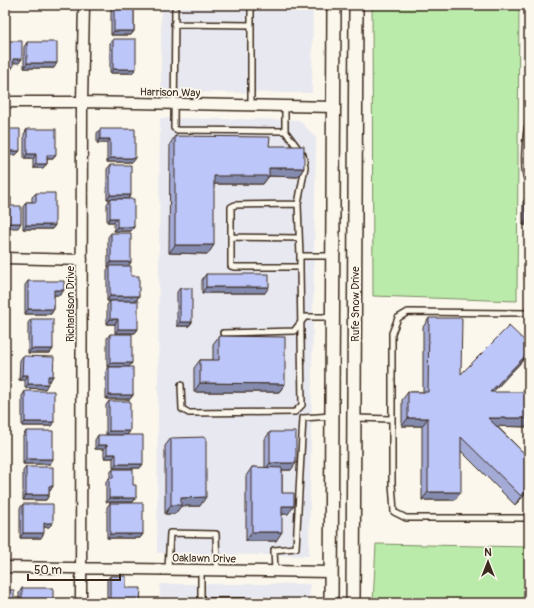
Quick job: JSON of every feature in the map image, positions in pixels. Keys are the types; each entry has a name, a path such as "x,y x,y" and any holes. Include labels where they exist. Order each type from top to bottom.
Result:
{"main road":[{"name":"Rufe Snow Drive","path":"331,603 334,5"},
{"name":"Rufe Snow Drive","path":"353,603 356,5"}],"street":[{"name":"Richardson Drive","path":"81,603 82,102 84,5"},
{"name":"Harrison Way","path":"5,102 334,107"},
{"path":"5,258 82,260"},
{"name":"Oaklawn Drive","path":"5,567 331,572"}],"lane":[{"path":"175,5 174,128 177,130 285,131"},
{"path":"251,5 251,105"},
{"path":"528,5 529,26"},
{"path":"174,24 251,25"},
{"path":"181,385 182,409 189,413 295,412 302,405 298,204 305,167 302,155 285,131 285,106"},
{"path":"529,120 526,135 525,171 526,180 529,183"},
{"path":"298,204 235,205 231,207 231,266 300,267"},
{"path":"231,237 299,238"},
{"path":"300,256 333,256"},
{"path":"529,313 408,312 398,318 392,334 392,483 394,512 406,518 529,518"},
{"path":"223,333 294,331 305,317 333,317"},
{"path":"275,571 274,550 296,548 302,418 332,416"},
{"path":"355,418 392,419"},
{"path":"168,569 170,533 216,534 218,570"},
{"path":"201,570 201,602 265,601 269,603"}],"shaded area":[{"path":"161,5 313,5 312,93 161,92"},
{"path":"160,118 299,120 316,138 309,556 157,553"},
{"path":"160,584 310,584 309,603 160,603"}],"green space":[{"path":"372,5 519,5 517,301 373,296"},
{"path":"376,544 529,547 529,603 373,603"}],"building":[{"path":"114,5 134,5 134,31 114,31"},
{"path":"113,39 136,39 136,69 113,69"},
{"path":"5,41 22,41 22,59 13,59 13,67 5,67"},
{"path":"27,42 57,42 57,63 27,63"},
{"path":"5,129 20,129 20,151 5,151"},
{"path":"27,129 56,129 56,155 47,155 47,164 36,164 36,154 27,154"},
{"path":"100,129 135,129 135,158 110,158 110,139 100,139"},
{"path":"175,136 270,137 269,146 304,146 304,168 269,168 269,176 214,176 214,245 175,245"},
{"path":"110,165 131,165 131,195 110,195"},
{"path":"36,193 55,193 55,225 26,225 26,202 36,202"},
{"path":"5,197 11,197 11,206 21,206 21,223 5,223"},
{"path":"526,197 529,197 529,221 526,221"},
{"path":"110,199 134,199 134,227 117,227 117,218 110,218"},
{"path":"111,233 131,233 131,262 111,262"},
{"path":"110,266 131,266 131,276 139,276 139,296 110,296"},
{"path":"206,274 269,274 269,287 206,287"},
{"path":"28,281 64,281 64,290 54,290 54,309 28,309"},
{"path":"180,288 192,288 192,322 180,322"},
{"path":"110,301 138,301 138,329 118,329 118,319 110,319"},
{"path":"429,318 462,318 461,374 509,326 529,345 529,352 490,392 529,392 529,418 488,418 529,458 529,488 521,496 461,437 461,492 428,492 428,418 408,418 408,392 428,392"},
{"path":"31,319 53,319 53,349 31,349"},
{"path":"110,334 132,334 132,363 110,363"},
{"path":"219,336 285,337 285,384 200,383 200,360 219,360"},
{"path":"23,356 54,357 53,376 48,376 48,384 28,384 28,375 22,375"},
{"path":"109,367 133,367 133,395 109,395"},
{"path":"25,391 54,391 54,422 25,422"},
{"path":"109,401 130,401 130,431 109,431"},
{"path":"26,431 53,431 53,459 26,459"},
{"path":"270,432 296,432 296,463 270,463"},
{"path":"98,435 143,435 143,464 116,464 116,454 107,454 107,445 98,445"},
{"path":"206,437 206,497 181,498 181,505 171,505 171,438"},
{"path":"26,467 53,467 53,486 49,486 49,495 26,495"},
{"path":"252,467 282,468 282,493 294,493 294,506 282,506 282,532 252,532"},
{"path":"113,469 133,469 133,485 136,485 136,498 109,498 109,478 113,478"},
{"path":"110,503 143,503 143,534 110,534"},
{"path":"23,504 53,504 53,523 44,523 44,533 23,533"},
{"path":"110,576 126,576 126,588 141,588 140,603 110,603"},
{"path":"22,588 53,588 53,603 22,603"},
{"path":"5,590 14,590 14,603 5,603"}]}
